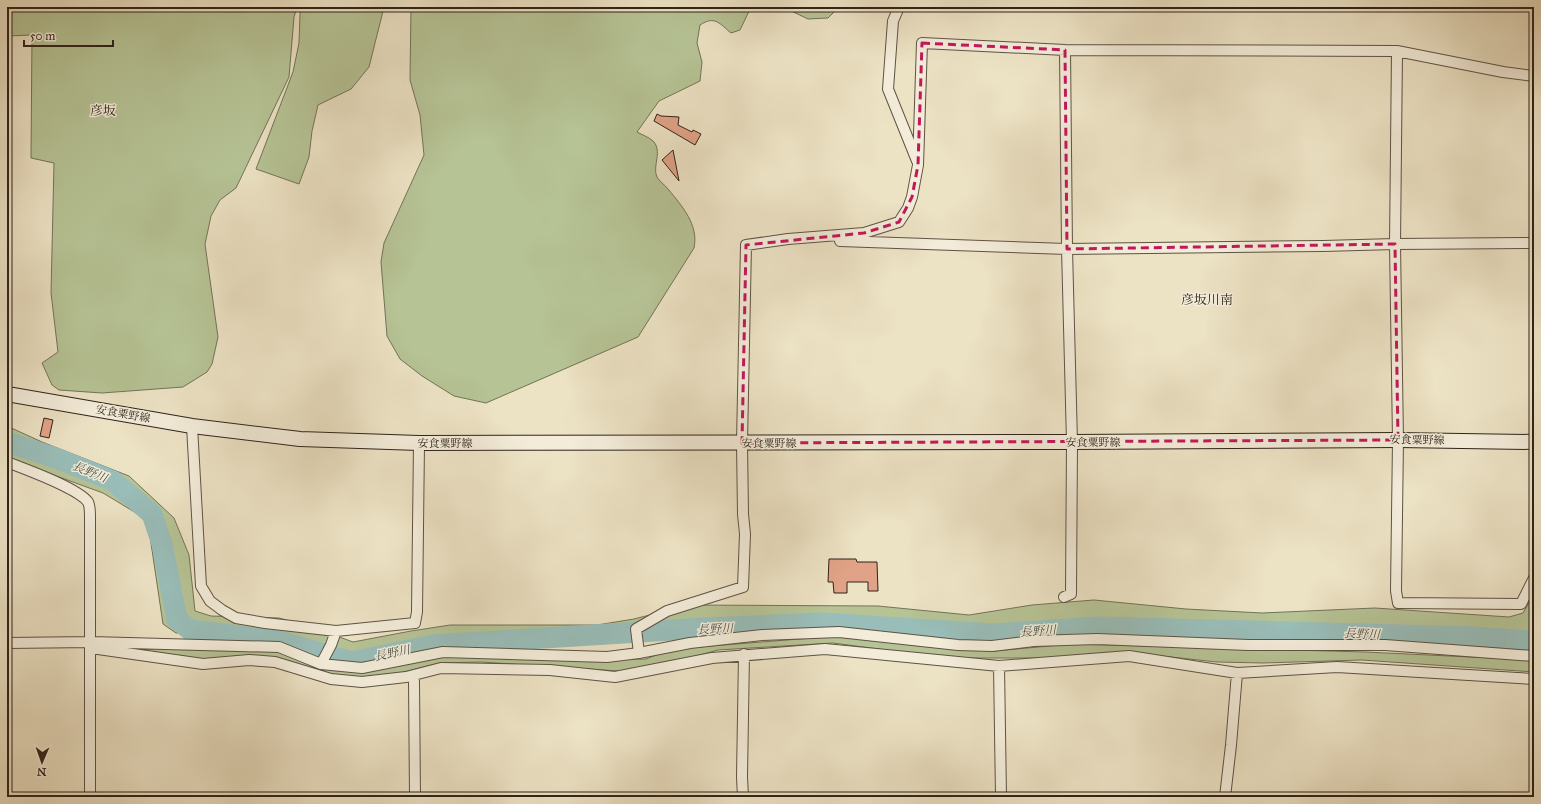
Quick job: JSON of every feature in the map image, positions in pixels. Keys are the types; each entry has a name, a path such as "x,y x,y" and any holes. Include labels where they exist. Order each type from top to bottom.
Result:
{"main road":[{"name":"安食粟野線","path":"7,394 192,426 300,439 419,443 1398,440 1534,442"}],"street":[{"path":"899,7 893,21 888,89 918,165"},
{"path":"639,651 636,629 667,611 743,588 745,534 743,514 742,442 746,245 788,239 864,233 899,222 908,208 912,197 918,165 922,43 1065,50 1397,50 1503,72 1534,76"},
{"path":"1064,597 1071,594 1072,442 1069,278 1067,249 1065,50"},
{"path":"1397,50 1395,244 1398,440 1396,591 1398,603 1521,604 1534,578"},
{"path":"788,239 1067,249 1534,243"},
{"path":"192,426 201,586 210,601 236,618 265,623 336,631 415,623 417,612 419,443"},
{"path":"7,462 69,488 82,496 89,503 91,645 90,797"},
{"path":"322,662 332,645 336,631"},
{"path":"7,643 279,648 322,662 362,668 443,652 607,657 690,642 762,635 839,632 958,645 992,646 1034,641 1097,639 1248,645 1385,645 1534,656"},
{"path":"91,645 203,664 249,660 275,662 331,679 362,682 406,677 441,668 550,670 614,677 712,658 744,654 824,649 889,654 999,666 1129,656 1237,673 1337,667 1534,679"},
{"path":"743,797 744,654"},
{"path":"999,666 1001,797"},
{"path":"1225,797 1237,673"},
{"path":"414,681 415,797"}],"highlighted area":[{"path":"922,43 1065,50 1067,249 1395,244 1398,440 742,443 746,245 864,233 899,222 912,197 918,165"}],"green space":[{"path":"7,7 297,7 294,17 289,77 236,188 220,200 211,216 205,244 218,337 212,364 207,372 183,387 102,393 59,390 52,385 42,363 58,352 51,293 54,163 31,158 32,35 7,36"},
{"path":"302,7 384,7 369,67 351,89 318,105 312,131 309,157 299,184 256,169 293,72 299,43 300,14"},
{"path":"411,7 751,7 740,30 731,33 714,21 705,22 700,25 697,43 702,62 700,81 659,101 637,132 653,141 656,145 657,177 684,209 692,224 695,240 694,248 638,337 486,403 454,396 422,376 400,359 387,336 381,262 384,243 424,155 420,115 410,80"},
{"path":"783,7 839,7 828,18 808,19"},
{"path":"7,426 42,442 129,476 174,518 189,555 195,611 211,616 279,618 315,628 353,642 450,625 597,625 634,619 689,605 878,606 969,615 1032,605 1094,600 1186,609 1262,613 1375,608 1509,617 1523,613 1534,594 1534,640 1092,622 996,629 858,620 789,620 702,623 647,635 604,641 437,641 391,651 345,652 235,631 176,633 163,624 148,523 146,519 103,493 7,458"},
{"path":"838,636 995,651 1071,644 1365,652 1534,660 1534,672 1362,660 1263,663 1217,662 1143,654 1075,658 947,658 833,643 718,650 644,669 619,671 481,662 439,663 396,674 367,678 340,677 311,670 105,647 272,650 327,669 443,655 605,660 646,659 672,649"}],"building":[{"path":"657,114 661,116 679,117 678,125 692,132 693,130 701,134 695,145 654,121"},
{"path":"673,150 679,181 662,160"},
{"path":"44,418 53,420 49,438 40,436"},
{"path":"829,559 856,559 857,562 877,562 878,591 868,591 868,582 847,582 847,593 834,593 833,582 828,582"}],"waterway":[{"name":"長野川","path":"7,442 56,458 113,481 152,514 162,544 177,619 190,630 280,641 351,662 433,645 704,628 821,623 994,634 1098,627 1475,637 1534,641"}],"district":[{"name":"彦坂","path":"103,111"},
{"name":"彦坂川南","path":"1207,300"}]}
